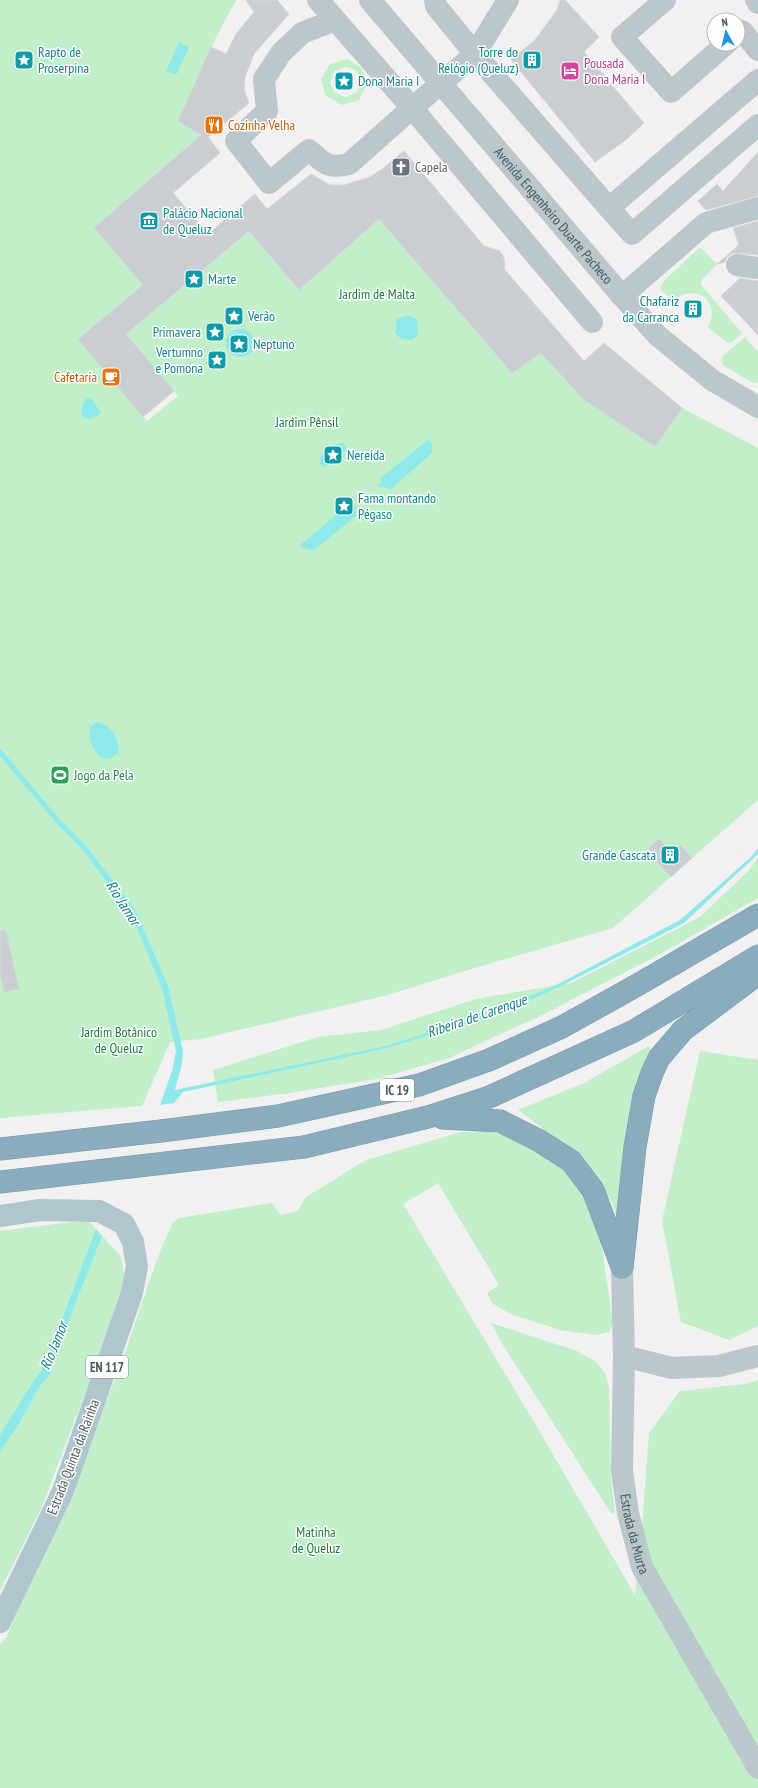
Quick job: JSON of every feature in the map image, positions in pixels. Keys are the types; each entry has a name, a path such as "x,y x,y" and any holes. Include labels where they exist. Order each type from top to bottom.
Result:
{"highway":[{"name":"IC 19","path":"0,1149 278,1116 419,1085 489,1060 562,1027 758,915"},
{"name":"IC 19","path":"0,1182 304,1147 428,1117 487,1098 634,1031 758,956"},
{"path":"622,1268 635,1146 644,1096 652,1072 659,1058 683,1030 758,974"},
{"path":"428,1117 500,1121 538,1140 571,1161 593,1190 622,1268"}],"main road":[{"name":"Estrada Quinta da Rainha","path":"0,1216 40,1210 99,1211 124,1224 133,1242 137,1266 132,1293 63,1491 0,1622"}],"street":[{"path":"318,0 412,108 592,322"},
{"name":"Avenida Engenheiro Duarte Pacheco","path":"370,0 622,296 658,336 712,380 750,403"},
{"path":"388,0 393,26"},
{"path":"435,0 436,6 475,54 632,234 758,125"},
{"path":"335,20 302,33 281,53 264,79 267,111 236,141 269,183 309,150 326,165 337,166 350,164 475,54 508,0"},
{"path":"665,0 622,37 671,92 717,52"},
{"path":"746,36 758,50"},
{"path":"609,208 758,80"},
{"path":"622,296 706,223 758,208"},
{"name":"Estrada da Murta","path":"622,1268 624,1356 622,1471 628,1513 642,1567 758,1768"},
{"path":"624,1356 672,1368 719,1366 758,1356"}],"green space":[{"path":"0,0 236,0 211,47 178,121 201,135 94,228 143,285 78,339 147,421 178,396 126,334 249,231 299,290 379,219 512,373 541,353 583,399 654,447 682,408 758,448 758,800 613,928 474,968 388,995 201,1039 170,1042 142,1106 0,1118"},
{"path":"347,59 362,68 367,85 359,100 342,105 326,96 321,80 330,64","holes":["345,67 357,72 360,83 357,92 346,97 335,93 330,83 334,71"]},
{"path":"700,247 717,264 701,281 701,285 742,333 732,342 726,342 708,327 712,310 704,297 698,294 690,293 682,295 674,301 661,290 660,287 664,281"},
{"path":"745,337 758,352 758,383 751,382 723,365 721,358"},
{"path":"758,858 758,898 664,952 544,1014 449,1058 377,1079 289,1093 218,1102 213,1070 318,1037 381,1030 476,999 571,983 700,917 750,869"},
{"path":"649,1046 651,1049 646,1059 630,1132 617,1219 613,1204 584,1160 518,1110 584,1083"},
{"path":"700,1051 758,1060 758,1326 729,1340 681,1322 662,1221"},
{"name":"Matinha de Queluz","path":"461,1132 494,1132 522,1142 557,1163 588,1199 598,1220 613,1324 609,1332 595,1335 560,1330 511,1314 493,1304 487,1293 499,1285 438,1183 403,1204 537,1427 635,1595 649,1433 680,1391 746,1384 758,1380 758,1788 0,1788 0,1645 6,1638 119,1370 156,1262 172,1223 179,1218 272,1203 281,1215 298,1211 306,1197 366,1160"},
{"path":"88,1220 121,1257 126,1284 42,1507 0,1591 0,1231"},
{"path":"491,1323 577,1351 596,1362 605,1373 609,1388 611,1482 614,1514 611,1513 503,1345"}],"water":[{"path":"179,42 189,47 176,75 166,71"},
{"path":"405,316 411,316 417,320 418,334 411,340 400,338 395,333 397,319"},
{"path":"240,329 250,333 254,343 250,353 240,357 230,353 226,343 230,333"},
{"path":"91,398 101,413 96,417 87,419 82,414 81,410 86,399"},
{"path":"429,439 432,444 432,453 390,490 377,486 382,482 380,479"},
{"path":"343,443 347,448 346,450 324,467 320,464 321,455 333,445"},
{"path":"354,504 356,507 356,516 314,550 303,548 300,545 341,511 342,513"},
{"path":"97,722 111,729 116,737 119,752 110,759 101,758 91,744 90,727"},
{"name":"Rio Jamor","path":"0,748 55,814 85,845 135,909 168,986 183,1051 182,1063 175,1090 386,1046 502,1009 560,983 680,920 751,857 758,848 758,854 684,923 561,986 503,1012 387,1048 183,1092 174,1103 160,1105 172,1071 176,1051 162,988 131,914 82,849 58,825 0,756"},
{"name":"Rio Jamor","path":"96,1229 102,1236 70,1317 51,1373 39,1387 19,1424 0,1451 0,1435 44,1367"}],"building":[{"name":"Palácio Nacional de Queluz","path":"246,0 277,0 289,14 254,54 245,77 244,90 249,103 208,137 220,153 173,193 208,234 255,194 267,209 311,174 330,185 344,185 370,177 404,151 484,246 500,251 504,258 505,270 584,361 604,343 682,408 655,447 583,399 541,353 512,373 379,219 299,290 249,231 126,334 174,391 143,417 78,339 143,285 94,228 201,135 178,121 211,47 226,54 236,34 254,12"},
{"name":"Pousada Dona Maria I","path":"560,0 565,0 599,37 584,52 644,123 627,139 595,162 511,60 535,40 557,10"},
{"path":"758,152 758,196 706,210 698,201 717,184 723,191"},
{"path":"758,221 758,255 733,253 727,257 725,262 717,264 739,245 733,228"},
{"path":"740,278 758,281 758,335 721,296"},
{"name":"Grande Cascata","path":"659,839 672,852 680,845 692,858 671,877 646,851"},
{"path":"6,930 19,989 4,992 0,974 0,931"}],"place":[{"name":"Rapto de Proserpina","path":"24,60"},
{"name":"Torre do Relógio (Queluz)","path":"532,60"},
{"name":"Pousada Dona Maria I","path":"570,71"},
{"name":"Dona Maria I","path":"344,81"},
{"name":"Cozinha Velha","path":"214,125"},
{"name":"Capela","path":"401,167"},
{"name":"Palácio Nacional de Queluz","path":"149,221"},
{"name":"Marte","path":"194,279"},
{"name":"Chafariz da Carranca","path":"693,309"},
{"name":"Verão","path":"234,316"},
{"name":"Primavera","path":"215,332"},
{"name":"Neptuno","path":"239,344"},
{"name":"Vertumno e Pomona","path":"217,360"},
{"name":"Cafetaria","path":"111,377"},
{"name":"Nereida","path":"333,455"},
{"name":"Fama montando Pégaso","path":"344,506"},
{"name":"Jogo da Pela","path":"60,775"},
{"name":"Grande Cascata","path":"670,855"}],"park label":[{"name":"Jardim de Malta","path":"377,294"},
{"name":"Jardim Pênsil","path":"307,422"},
{"name":"Jardim Botânico de Queluz","path":"119,1040"}],"water label":[{"name":"Ribeira de Carenque","path":"477,1016"}]}
